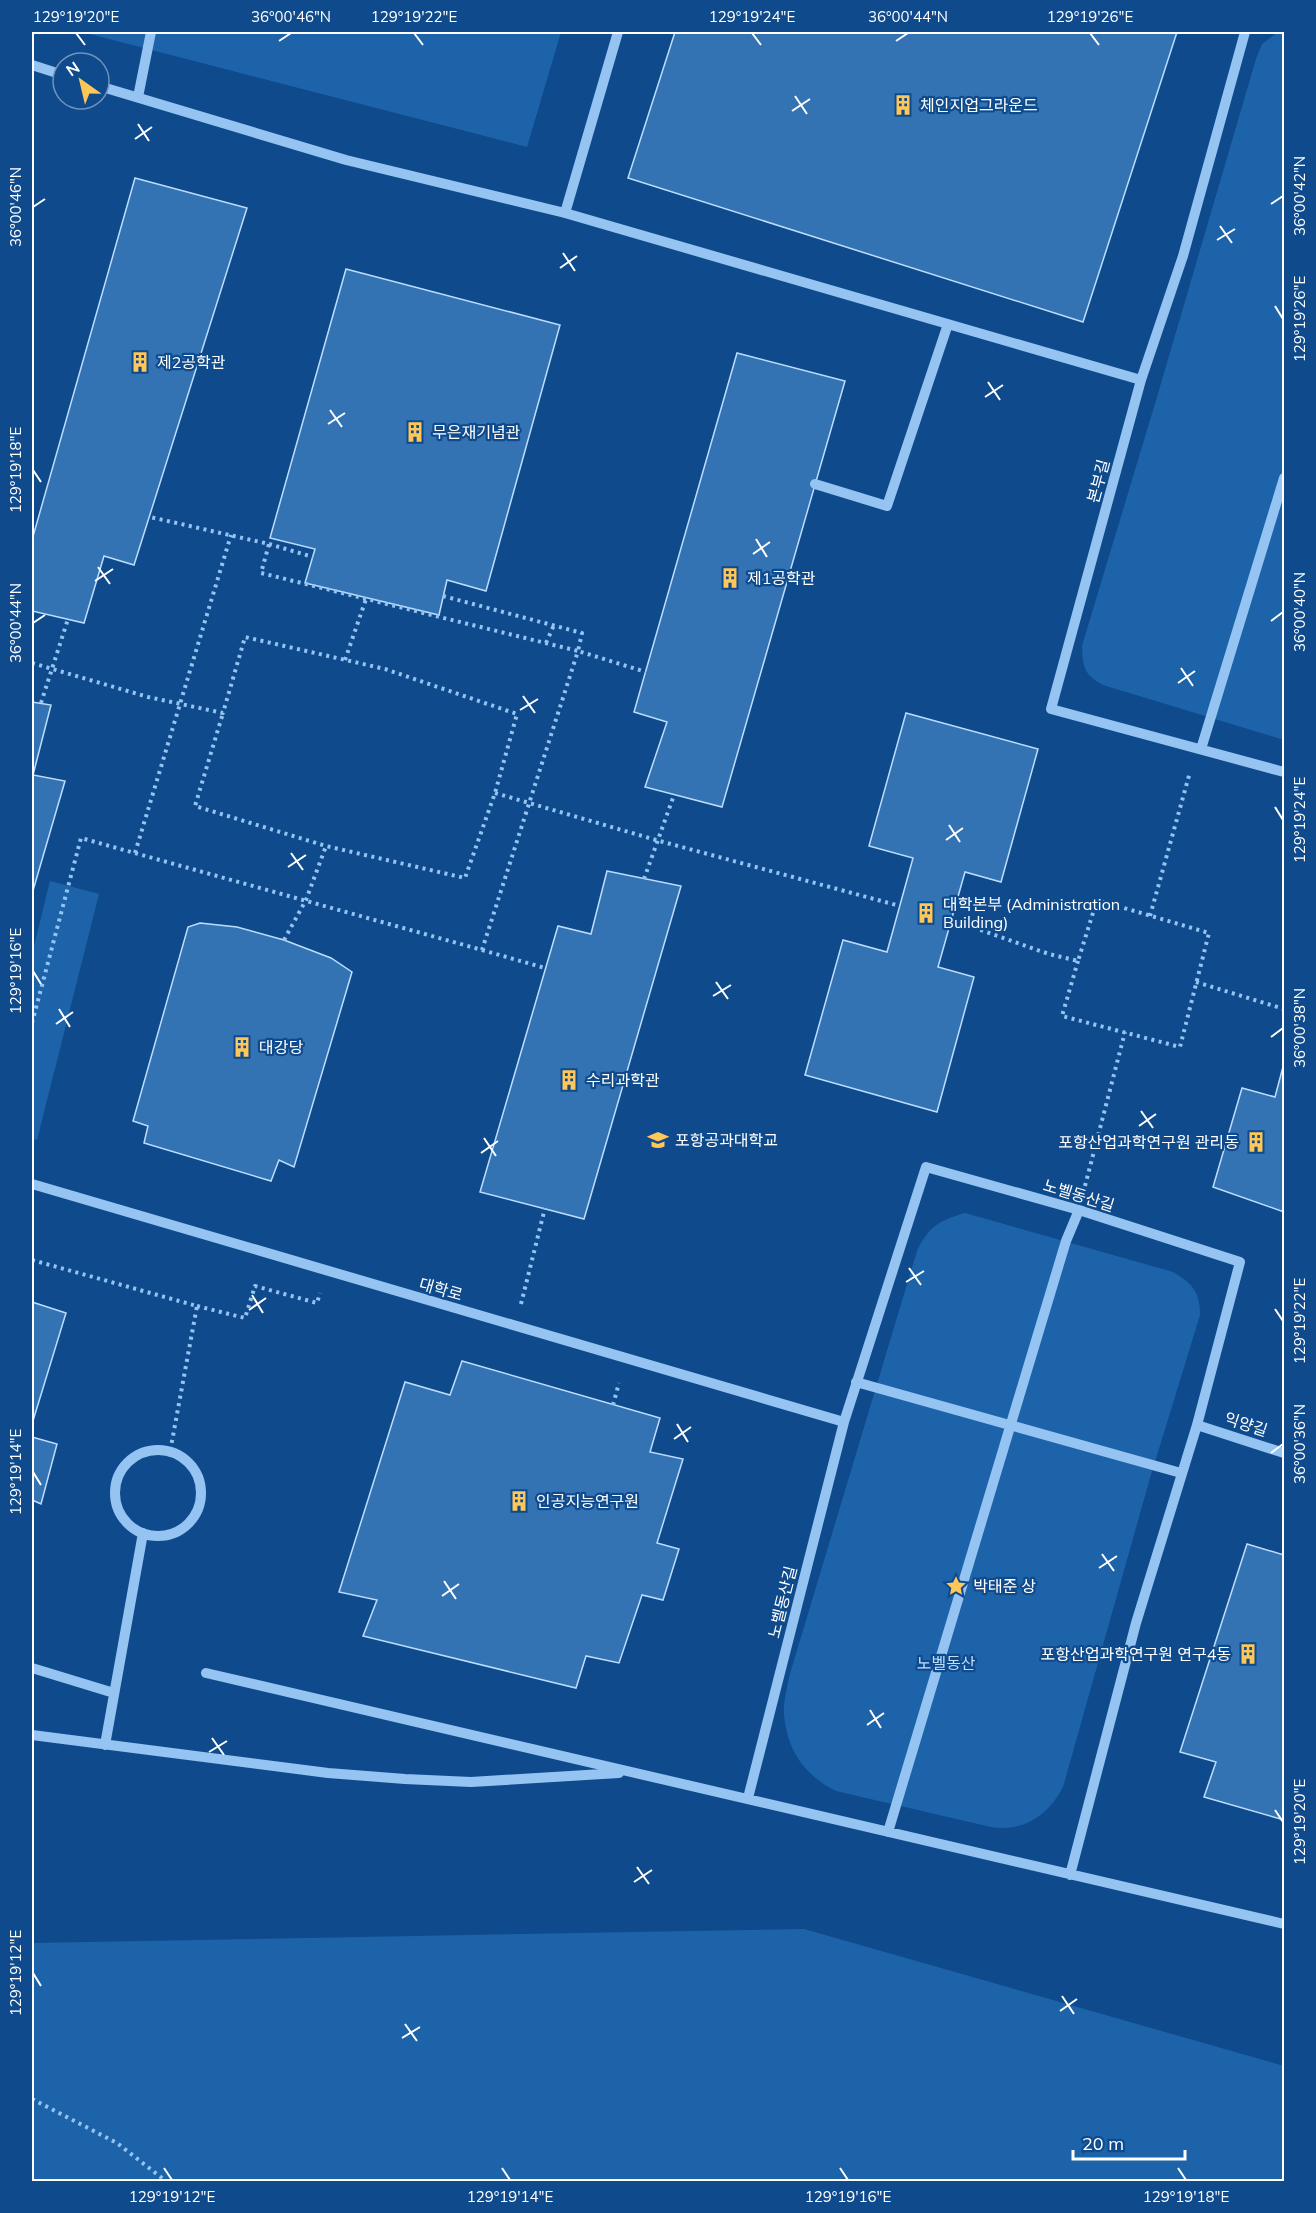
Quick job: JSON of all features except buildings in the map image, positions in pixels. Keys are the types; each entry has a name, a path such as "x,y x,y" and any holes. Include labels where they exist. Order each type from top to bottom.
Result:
{"street":[{"path":"138,97 151,32"},
{"path":"565,213 618,32"},
{"name":"본부길","path":"1245,32 1183,256 1141,380 1051,709 1284,772"},
{"path":"32,65 51,71"},
{"path":"111,89 346,160 565,213 1141,380"},
{"path":"815,484 887,506 948,324"},
{"path":"1201,749 1284,478"},
{"name":"노벨동산길","path":"748,1798 844,1422 926,1167 1079,1210 1240,1262 1197,1425 1136,1623 1070,1875"},
{"name":"대학로","path":"32,1184 844,1422"},
{"path":"888,1832 1066,1241 1079,1210"},
{"path":"856,1382 1181,1473"},
{"name":"익양길","path":"1197,1425 1284,1453"},
{"path":"157,1450 170,1452 183,1458 196,1474 201,1493 199,1507 192,1519 182,1528 170,1534 156,1536 143,1533 131,1527 122,1517 116,1505 117,1479 123,1468 133,1458 144,1452 157,1450"},
{"path":"105,1745 143,1533"},
{"path":"32,1668 114,1693"},
{"path":"206,1673 1284,1924"},
{"path":"32,1735 328,1773 416,1780 471,1782 611,1773 637,1774"}],"path":[{"path":"150,517 269,544 313,557"},
{"path":"135,853 231,535"},
{"path":"269,544 261,573 578,651 645,672"},
{"path":"443,596 582,633 482,950"},
{"path":"345,660 366,599"},
{"path":"41,703 68,620"},
{"path":"546,643 554,625"},
{"path":"245,637 345,660 385,669 517,714 495,793 465,878 326,846 195,806 245,637"},
{"path":"32,663 148,697 223,713"},
{"path":"1150,916 1184,790 1201,749"},
{"path":"495,793 656,840 900,906"},
{"path":"644,879 656,840 674,795"},
{"path":"32,1023 81,838 545,968"},
{"path":"284,940 306,900 326,846"},
{"path":"1097,900 1209,933 1180,1047 1062,1016 1078,961 1097,900"},
{"path":"952,920 1049,954 1078,961"},
{"path":"1196,982 1284,1009"},
{"path":"1079,1210 1125,1032"},
{"path":"515,1326 545,1208"},
{"path":"32,1260 245,1318 255,1286 317,1303 326,1271"},
{"path":"170,1452 198,1306"},
{"path":"32,2099 117,2143 167,2181"}],"green space":[{"path":"82,32 561,32 527,147"},
{"path":"1278,32 1284,32 1284,740 1103,685 1088,674 1083,660 1082,646 1256,59 1262,44"},
{"path":"50,881 99,894 37,1140 32,1138 32,954"},
{"name":"노벨동산","path":"965,1213 1173,1272 1194,1289 1200,1307 1200,1315 1150,1478 1063,1787 1042,1814 1024,1824 1003,1828 836,1791 815,1777 799,1760 789,1739 784,1714 789,1677 917,1251 930,1230 948,1219"},
{"path":"804,1929 1284,2066 1284,2181 32,2181 32,1943"}],"place":[{"name":"체인지업그라운드","path":"903,105"},
{"name":"제2공학관","path":"140,362"},
{"name":"무은재기념관","path":"415,432"},
{"name":"제1공학관","path":"730,578"},
{"name":"대학본부 (Administration Building)","path":"926,913"},
{"name":"대강당","path":"242,1047"},
{"name":"수리과학관","path":"569,1080"},
{"name":"포항공과대학교","path":"658,1140"},
{"name":"포항산업과학연구원 관리동","path":"1256,1142"},
{"name":"인공지능연구원","path":"519,1501"},
{"name":"박태준 상","path":"956,1586"},
{"name":"포항산업과학연구원 연구4동","path":"1248,1654"}]}
